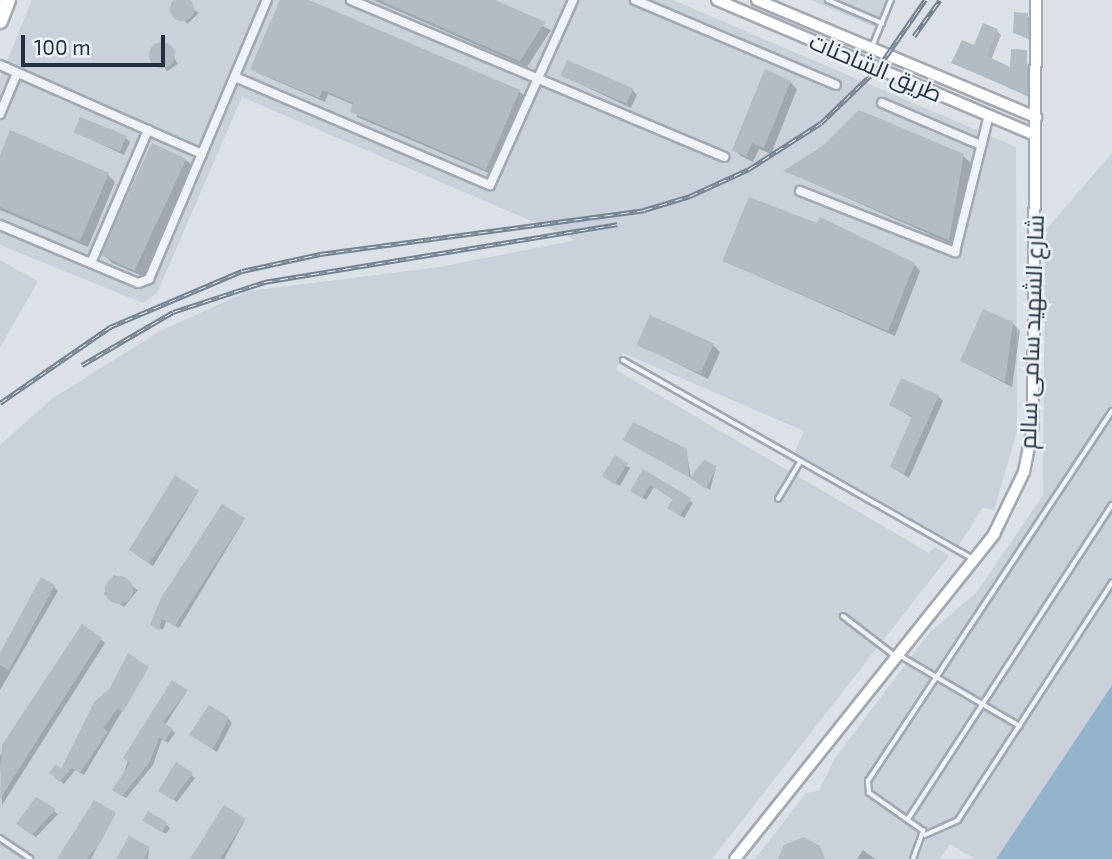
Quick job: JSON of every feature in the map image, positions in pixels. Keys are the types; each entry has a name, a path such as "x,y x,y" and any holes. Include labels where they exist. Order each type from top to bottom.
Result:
{"highway":[{"path":"0,21 8,0"}],"main road":[{"name":"طريق الشاحنات","path":"717,0 1035,135"},
{"name":"طريق الشاحنات","path":"757,0 1036,117"},
{"name":"شارع الشهيد سامى سالم","path":"735,859 974,560 1006,515 1030,449 1036,0"}],"street":[{"path":"0,225 138,283 149,279 267,0"},
{"path":"351,0 724,157"},
{"path":"235,77 490,185 573,0"},
{"path":"635,0 836,85"},
{"path":"0,65 202,154"},
{"path":"0,114 18,73"},
{"path":"883,103 978,144"},
{"path":"800,191 952,253 967,220 978,144 989,115"},
{"path":"91,263 148,130"}],"lane":[{"path":"828,0 882,23"},
{"path":"872,49 891,0"},
{"path":"623,360 799,464 974,560"},
{"path":"925,835 867,786 1112,411"},
{"path":"778,499 799,464"},
{"path":"908,819 1112,505"},
{"path":"913,859 925,835 958,820 1112,583"},
{"path":"843,616 936,680 1020,726"},
{"path":"0,838 31,859"}],"shaded area":[{"path":"32,0 673,0 1016,147 1017,431 994,510 983,507 959,545 795,452 804,431 623,353 616,370 929,553 935,547 949,556 712,859 0,859 0,445 53,398 160,331 249,291 439,267 576,240 242,97 157,293 143,303 0,245 0,78"},
{"path":"811,0 891,0 879,29"},
{"path":"1112,153 1112,685 996,859 975,859 950,844 940,859 755,859 806,793 819,791 835,758 929,633 977,592 1043,495 1045,231"},
{"path":"0,260 38,281 0,348"}],"water":[{"path":"1112,685 1112,859 996,859"}],"building":[{"path":"182,-3 190,1 194,9 190,17 182,21 174,17 170,9 174,1"},
{"path":"280,0 309,0 520,90 486,170 350,112 353,103 323,90 319,98 250,69"},
{"path":"379,0 495,0 545,22 520,61"},
{"path":"1014,12 1028,13 1028,38 1013,33"},
{"path":"983,23 998,29 987,56 1010,67 1011,49 1027,50 1027,95 951,63 962,40 974,45"},
{"path":"162,42 171,46 175,55 171,64 162,68 153,64 149,55 153,46"},
{"path":"567,60 633,88 627,104 560,76"},
{"path":"765,69 791,81 764,148 752,143 746,156 732,150"},
{"path":"859,110 964,154 949,240 783,171 824,145"},
{"path":"80,117 126,136 120,151 74,133"},
{"path":"10,130 109,173 80,241 0,207 0,155"},
{"path":"152,143 186,159 134,271 100,254"},
{"path":"749,197 817,223 820,217 915,263 888,331 722,261"},
{"path":"983,309 1013,322 1005,382 960,361"},
{"path":"650,315 714,343 701,374 637,345"},
{"path":"901,378 939,395 904,474 890,467 912,416 889,405"},
{"path":"633,422 687,449 689,477 623,440"},
{"path":"615,455 628,463 614,484 602,476"},
{"path":"704,460 717,466 706,489 690,478"},
{"path":"643,469 691,498 680,516 667,508 673,499 650,485 642,498 630,491"},
{"path":"175,475 199,491 149,563 129,550"},
{"path":"222,504 245,518 175,626 162,619 159,630 150,625 161,598"},
{"path":"119,576 129,580 133,590 129,600 119,604 109,600 105,590 109,580"},
{"path":"41,577 55,585 9,670 0,665 0,653"},
{"path":"82,624 102,638 0,799 2,745"},
{"path":"128,653 149,667 123,712 118,708 103,728 108,731 80,773 72,768 60,782 49,773 56,764 61,769 94,702 110,688"},
{"path":"172,680 188,690 163,722 173,729 165,741 159,737 150,762 122,796 112,790 130,763 123,758"},
{"path":"209,705 229,717 213,749 189,735"},
{"path":"176,762 193,773 173,800 158,791"},
{"path":"36,797 56,809 32,835 16,824"},
{"path":"94,800 116,813 100,843 87,859 57,859"},
{"path":"224,805 246,819 220,859 190,859"},
{"path":"148,811 168,823 162,832 142,820"},
{"path":"129,836 150,847 144,859 116,859"},
{"path":"804,837 820,846 825,859 778,859 784,845"}],"railway":[{"path":"0,403 110,327 242,271 320,254 644,210 690,196 749,169 821,123 878,68 925,0"},
{"path":"914,36 940,0"},
{"path":"82,365 173,312 264,282 617,224"}]}
